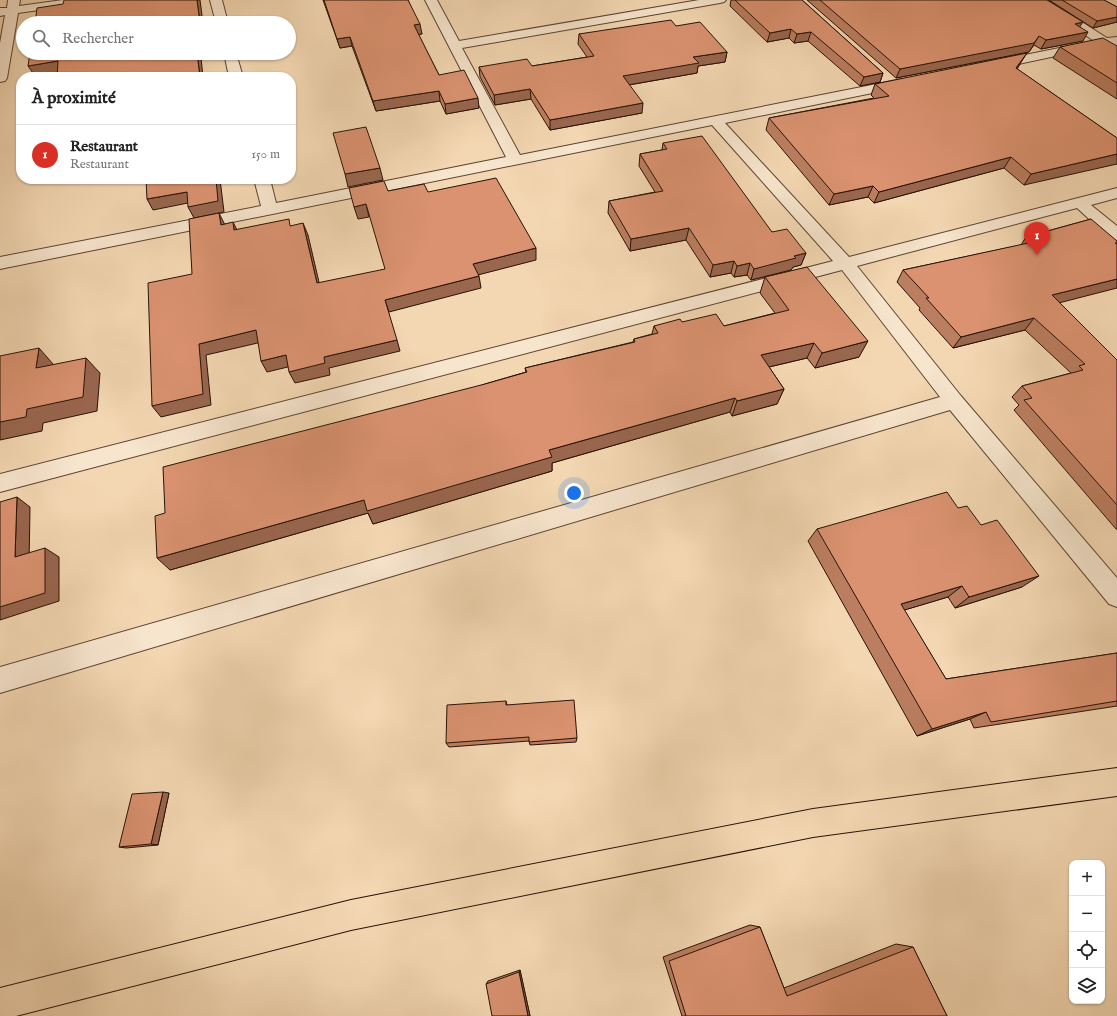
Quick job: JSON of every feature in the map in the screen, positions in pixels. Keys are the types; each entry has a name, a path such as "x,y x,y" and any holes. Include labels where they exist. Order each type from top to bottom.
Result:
{"main road":[{"path":"0,1004 351,915 797,826 1117,782"}],"street":[{"path":"0,78 9,8 89,0"},
{"path":"216,0 220,16"},
{"path":"431,0 515,160"},
{"path":"454,44 720,0"},
{"path":"1039,0 1113,44"},
{"path":"978,68 1113,44"},
{"path":"232,60 235,72"},
{"path":"881,75 893,85"},
{"path":"0,263 916,81"},
{"path":"716,121 845,263 954,401 1117,596"},
{"path":"263,184 270,209"},
{"path":"0,483 1117,193"},
{"path":"1080,203 1117,235"},
{"path":"0,680 954,401"}],"building":[{"path":"64,0 197,0 199,16 36,16 37,8 63,4"},
{"path":"324,0 408,0 420,24 414,25 439,75 464,70 478,98 445,104 439,91 373,101 350,37 337,39"},
{"path":"735,0 802,0 883,73 864,77 811,32 797,34 791,29 770,33"},
{"path":"820,0 1047,0 1083,22 1075,24 1088,32 1046,40 1039,36 1034,43 900,69"},
{"path":"1062,0 1104,0 1117,7 1117,17 1097,21"},
{"path":"671,20 676,26 700,22 727,52 693,57 699,63 623,76 643,103 550,120 530,89 494,95 479,67 527,59 532,66 594,56 579,34"},
{"path":"1103,38 1117,46 1117,83 1060,47"},
{"path":"1027,53 1016,68 1117,138 1117,154 1031,174 1011,157 879,192 873,186 834,194 769,118 889,96 875,84"},
{"path":"29,60 198,60 199,72 57,72 58,61 28,66"},
{"path":"366,127 380,168 345,174 333,133"},
{"path":"702,136 772,232 787,229 806,253 794,256 796,258 754,269 750,263 737,266 734,261 713,265 689,228 631,239 609,201 663,191 640,154 667,149 663,143"},
{"path":"496,178 536,248 473,264 479,276 385,300 397,340 324,357 325,363 289,372 286,355 261,361 256,330 199,344 203,394 152,406 148,283 192,274 189,219 219,213 221,225 233,222 234,230 289,219 290,226 303,223 317,283 385,269 366,204 354,207 349,188 384,181 388,191 424,184 428,192"},
{"path":"146,184 216,184 218,201 188,207 187,192 147,199"},
{"path":"1091,219 1117,241 1117,243 1115,243 1117,244 1117,279 1052,295 1117,360 1117,505 1024,400 1032,398 1022,386 1083,370 1079,366 1085,364 1034,318 961,337 926,298 929,298 903,270 1033,242 1026,237"},
{"path":"807,267 868,341 822,353 814,343 761,355 784,389 737,401 735,398 549,450 552,457 367,511 364,500 157,558 155,516 165,513 163,467 485,384 527,372 525,368 635,342 634,339 658,333 654,326 680,319 682,322 716,314 724,326 789,310 765,277"},
{"path":"39,348 36,368 86,358 83,397 27,409 26,417 0,422 0,356"},
{"path":"947,492 958,508 967,506 981,525 997,520 1039,576 969,597 962,586 901,604 946,679 1117,653 1117,701 991,722 986,712 932,729 817,529"},
{"path":"17,497 15,557 45,548 45,593 0,607 0,502"},
{"path":"574,700 577,738 529,742 529,737 446,743 447,705 506,701 506,705"},
{"path":"163,792 151,844 119,847 132,794"},
{"path":"760,927 787,996 913,947 947,1016 686,1016 669,961"},
{"path":"519,972 528,1016 492,1016 486,984"}],"place":[{"name":"Restaurant","path":"1037,255"}]}
